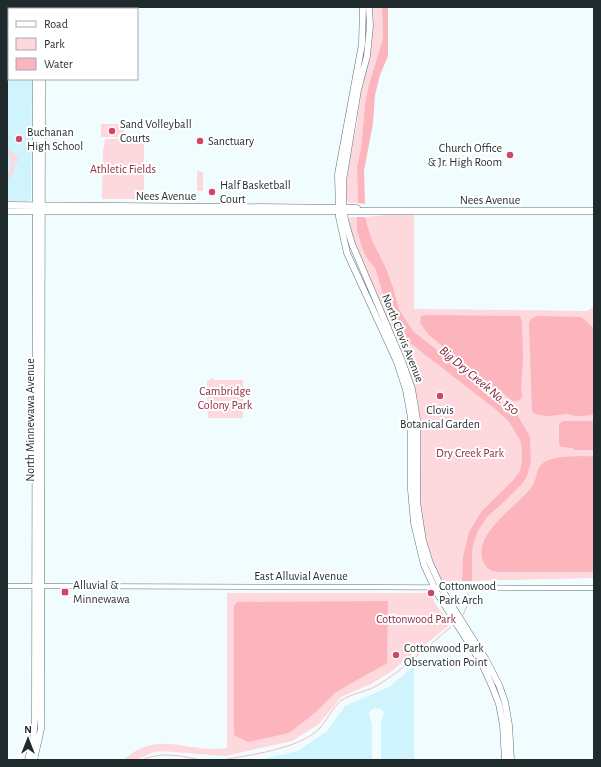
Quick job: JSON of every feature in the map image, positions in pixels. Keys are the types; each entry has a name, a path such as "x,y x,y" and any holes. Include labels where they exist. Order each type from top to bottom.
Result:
{"main road":[{"name":"North Clovis Avenue","path":"363,7 362,44 338,181 347,253 397,362 406,390 411,418 411,490 414,523 424,565 488,675 499,704 503,725 505,760"},
{"name":"North Clovis Avenue","path":"370,7 367,56 358,90 346,156 341,209 352,244 402,361 412,389 417,419 417,502 423,541 437,587 485,658 499,685 505,702 509,725 511,760"},
{"name":"North Minnewawa Avenue","path":"36,80 39,117"},
{"name":"North Minnewawa Avenue","path":"34,760 41,729 38,586 38,208 39,117 42,80"},
{"path":"7,205 38,208"},
{"name":"Nees Avenue","path":"38,208 368,208 386,210 594,211"},
{"path":"7,210 38,208"},
{"path":"412,460 414,463 414,490 417,502"},
{"name":"North Minnewawa Avenue","path":"28,760 34,740 35,723 38,586"},
{"path":"479,658 484,661 493,679 499,685"}],"street":[{"name":"East Alluvial Avenue","path":"7,586 594,588"}],"shaded area":[{"name":"Buchanan High School","path":"7,7 32,7 8,8 8,80 32,80 31,199 29,201 7,201"},
{"path":"414,666 414,760 381,760 381,723 384,713 382,710 375,708 371,710 369,714 372,724 372,760 258,760 298,751 327,731 345,706 389,687"}],"green space":[{"path":"7,7 15,7 16,8 8,8 7,52"},
{"path":"372,7 382,7 383,39 365,104 361,149 357,166 358,203 350,203 346,200 348,164 369,57 372,36"},
{"name":"Sand Volleyball Courts","path":"101,124 124,124 124,137 101,137"},
{"name":"Athletic Fields","path":"105,139 144,139 144,199 102,199 103,149"},
{"path":"7,148 18,158 18,162 15,163 13,174 7,181 11,164"},
{"path":"197,171 203,172 203,191 198,191 197,189"},
{"path":"414,215 414,309 587,311 594,306 594,578 472,581 473,545 478,531 487,517 521,485 531,461 530,437 517,414 413,331 399,309 386,268 371,238 365,217"},
{"name":"Dry Creek Park","path":"351,217 357,217 357,230 362,248 366,257 375,268 386,303 394,322 406,340 495,409 509,422 520,440 522,461 520,471 481,512 469,532 463,556 462,581 444,581 440,579 432,559 424,529 421,508 420,430 418,402 415,389 400,346 362,263 349,220"},
{"name":"Cambridge Colony Park","path":"211,378 215,380 243,380 243,418 208,418 207,382"},
{"name":"Cottonwood Park","path":"227,593 430,593 436,605 451,624 389,673 371,684 341,697 319,724 292,741 225,756 160,751 151,753 137,760 123,760 136,751 149,745 174,744 199,748 227,748"}],"water":[{"path":"382,7 388,7 388,56 380,75 375,95 373,123 364,171 365,204 358,203 357,166 361,149 365,104 369,85 383,39"},
{"path":"357,217 365,217 371,238 386,268 399,309 413,331 517,414 530,437 531,461 527,476 521,485 487,517 478,531 473,545 472,581 462,581 463,556 469,532 481,512 520,471 522,450 520,440 509,422 495,409 406,340 394,322 386,303 375,268 366,257 362,248 357,230"},
{"path":"421,316 520,316 522,322 523,360 521,388 522,396 520,400 513,401 428,334 420,323"},
{"path":"536,316 580,317 594,328 594,414 582,416 566,414 543,416 532,411 529,323 531,319"},
{"path":"563,421 594,421 594,450 574,450 573,448 561,447 559,444 559,424"},
{"path":"574,456 594,456 594,572 500,572 486,567 481,551 484,540 499,520 527,493 533,485 538,469 541,465 552,459"},
{"path":"388,601 387,663 336,692 316,712 289,733 248,742 234,735 234,606 237,602"}],"waterway":[{"name":"Big Dry Creek No. 150","path":"463,615 467,606 468,593"},
{"name":"Big Dry Creek No. 150","path":"222,760 274,750 299,742 310,736 325,722 338,703 388,679 451,627"},
{"name":"Big Dry Creek No. 150","path":"142,760 149,757 164,755 201,760"}],"place":[{"name":"Sand Volleyball Courts","path":"112,131"},
{"name":"Buchanan High School","path":"19,139"},
{"name":"Sanctuary","path":"200,141"},
{"name":"Church Office & Jr. High Room","path":"510,155"},
{"name":"Half Basketball Court","path":"212,192"},
{"name":"Clovis Botanical Garden","path":"440,396"},
{"name":"Alluvial & Minnewawa","path":"65,592"},
{"name":"Cottonwood Park Arch","path":"431,593"},
{"name":"Cottonwood Park Observation Point","path":"396,655"}]}
